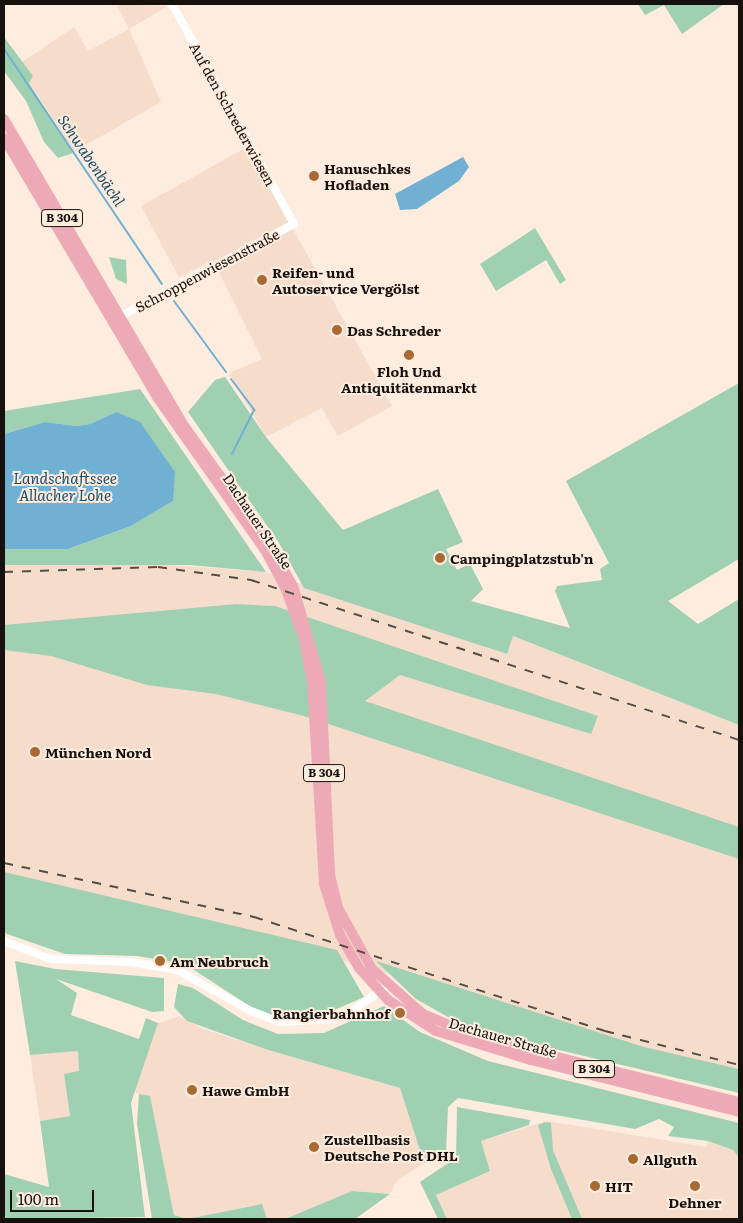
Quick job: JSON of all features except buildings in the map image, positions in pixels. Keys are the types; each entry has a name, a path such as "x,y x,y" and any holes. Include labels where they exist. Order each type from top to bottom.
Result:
{"main road":[{"name":"Dachauer Straße","path":"4,119 115,319"},
{"name":"Dachauer Straße","path":"4,138 115,319 289,586 321,682 330,875 338,908 364,957 384,989 423,1014 480,1038 739,1102"},
{"name":"Dachauer Straße","path":"289,586 303,636 312,681 324,884 351,954 407,1014 450,1036 739,1112"}],"street":[{"name":"Auf den Schrederwiesen","path":"172,4 294,224"},
{"name":"Schroppenwiesenstraße","path":"115,319 294,224"},
{"path":"4,941 51,959 132,962 177,970 251,1011 280,1022 333,1019 384,989"}],"shaded area":[{"path":"116,4 168,6 129,29"},
{"path":"74,27 88,51 129,29 161,102 74,152 29,82 33,76 22,62"},
{"path":"247,147 392,406 338,436 322,408 266,437 229,373 262,359 213,260 179,277 141,206"},
{"path":"177,555 170,565 266,572 506,654 513,636 739,725 739,1069 642,1049 306,950 4,881 4,565 74,564","holes":["236,604 275,606 598,717 593,728 394,665 365,701 134,613"]},
{"path":"180,1016 201,1028 265,1049 400,1088 424,1163 397,1181 390,1194 352,1191 285,1219 267,1219 261,1204 187,1219 174,1215 150,1097 134,1092 158,1023"},
{"path":"78,1051 79,1072 64,1075 70,1116 40,1121 30,1055"},
{"path":"547,1121 707,1147 708,1141 733,1150 739,1157 739,1219 447,1219 436,1195 490,1171 481,1141"}],"green space":[{"path":"638,4 724,4 682,34 664,5 645,15"},
{"path":"4,37 33,76 29,83 73,153 58,158 44,142 26,101 4,71"},
{"path":"535,228 566,280 560,284 546,260 496,291 480,264"},
{"path":"109,257 126,260 127,284 116,279"},
{"path":"225,377 266,437 343,530 438,489 463,542 446,549 457,570 470,564 483,589 471,601 570,628 555,591 557,586 602,580 600,569 609,563 566,481 739,383 739,559 668,601 698,624 739,599 739,725 513,636 507,654 304,588 279,543 188,412 215,380"},
{"path":"140,389 266,572 189,565 4,565 4,549 68,549 131,526 173,501 116,412 90,424 77,426 45,422 4,434 4,411"},
{"path":"236,604 275,606 598,716 591,734 400,675 365,701 739,827 739,859 304,716 216,694 147,685 51,656 4,650 4,625"},
{"path":"4,872 337,950 364,997 316,1018 272,1016 254,1009 185,964 137,956 65,954 7,934 4,932"},
{"path":"15,961 55,969 164,978 164,1011 152,1012 56,979 77,993 71,1015 139,1039 146,1018 158,1023 131,1103 145,1217 4,1219 4,1174 49,1187 40,1121 70,1116 64,1074 79,1071 78,1051 30,1055"},
{"path":"376,961 644,1047 739,1069 739,1093 505,1037 455,1021 416,999"},
{"path":"178,984 193,988 243,1020 278,1034 324,1033 384,1006 420,1032 488,1061 739,1123 739,1157 733,1150 708,1141 668,1136 674,1127 659,1119 635,1129 458,1098 448,1107 446,1153 424,1163 400,1088 265,1049 187,1021 174,1007"},
{"path":"139,1094 150,1096 174,1215 187,1219 152,1219 137,1124"},
{"path":"457,1107 530,1120 529,1125 481,1141 490,1171 436,1195 447,1219 438,1219 420,1182 456,1158"},
{"path":"546,1122 551,1123 553,1150 582,1219 572,1219 551,1169 538,1125"},
{"path":"352,1191 390,1194 355,1219 285,1219"},
{"path":"262,1204 267,1219 187,1219"}],"water":[{"path":"463,157 469,167 459,181 417,209 400,210 395,194"},
{"name":"Landschaftssee Allacher Lohe","path":"116,412 140,422 175,472 173,501 131,526 68,549 4,549 4,434 45,422 77,426 90,424"}],"waterway":[{"name":"Schwabenbächl","path":"4,49 162,284"},
{"name":"Schwabenbächl","path":"174,301 226,372"},
{"name":"Schwabenbächl","path":"231,379 254,410 232,454"}],"railway":[{"path":"4,572 158,567 251,580 739,740"},
{"path":"4,863 254,917 605,1031 739,1065"}],"place":[{"name":"Hanuschkes Hofladen","path":"314,176"},
{"name":"Reifen- und Autoservice Vergölst","path":"262,280"},
{"name":"Das Schreder","path":"337,330"},
{"name":"Floh Und Antiquitätenmarkt","path":"409,355"},
{"name":"Campingplatzstub'n","path":"440,558"},
{"name":"München Nord","path":"35,752"},
{"name":"Am Neubruch","path":"160,961"},
{"name":"Rangierbahnhof","path":"400,1013"},
{"name":"Hawe GmbH","path":"192,1090"},
{"name":"Zustellbasis Deutsche Post DHL","path":"314,1147"},
{"name":"Allguth","path":"633,1159"},
{"name":"HIT","path":"595,1186"},
{"name":"Dehner","path":"695,1186"}]}
